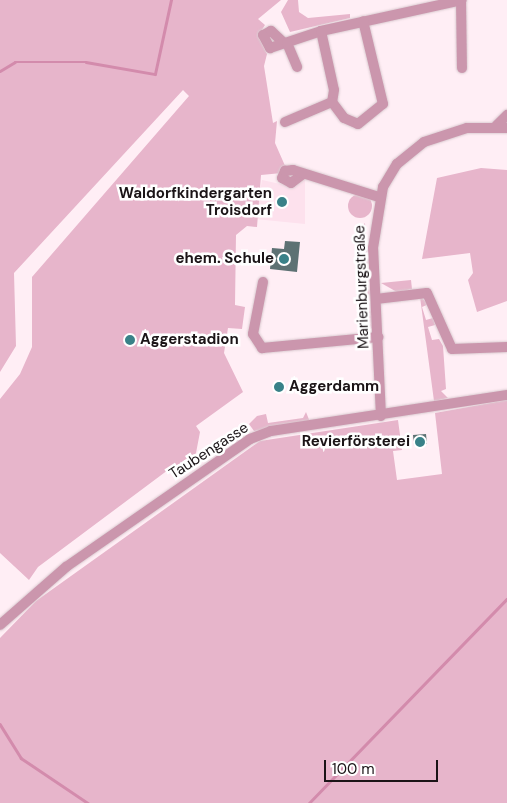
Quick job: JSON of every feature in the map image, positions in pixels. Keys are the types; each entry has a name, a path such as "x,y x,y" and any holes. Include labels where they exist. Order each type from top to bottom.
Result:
{"street":[{"path":"297,67 286,43 321,31 461,0 462,68"},
{"path":"321,31 334,90 332,102 344,118 358,124 383,104 363,21"},
{"path":"285,122 332,102"},
{"path":"496,126 507,114"},
{"name":"Marienburgstraße","path":"381,416 373,228 379,196 392,170 419,144 449,131 496,126 507,128"},
{"path":"303,174 379,196"},
{"path":"263,282 253,334 262,348 378,337"},
{"path":"376,299 427,293 452,349 507,347"},
{"name":"Taubengasse","path":"0,625 66,567 250,439 271,431 381,416 507,395"}],"shaded area":[{"path":"0,0 281,0 258,19 265,25 258,36 267,54 264,66 273,123 277,121 275,143 286,168 282,173 261,175 257,227 247,226 236,235 235,305 245,307 242,329 228,328 224,353 243,392 196,426 200,432 196,453 182,469 172,467 38,567 29,580 0,553 0,399 20,374 32,347 32,277 189,96 183,90 14,273 16,346 0,372"},
{"path":"288,0 298,0 299,12 308,18 350,14 350,18 290,32 281,12"},
{"path":"481,168 507,170 507,301 477,312 468,280 473,273 470,253 422,259 437,178"},
{"name":"Waldorfkindergarten Troisdorf","path":"305,179 305,224 255,219 262,180 289,186"},
{"path":"360,194 365,195 371,201 371,211 365,217 360,218 355,217 349,211 348,206 349,201 355,195"},
{"path":"365,223 372,328 365,332 358,302 362,299 365,226 360,228"},
{"path":"411,280 412,289 397,292 381,283"},
{"path":"420,297 429,304 422,307 426,320 433,318 435,325 428,327 432,340 439,339 443,346 446,389 441,391 448,398 434,401"},
{"path":"507,400 507,803 0,803 0,638 36,601 260,441 398,420 402,450 393,451 397,480 442,474 435,413"},
{"path":"306,412 310,422 254,431 249,424 257,416 266,414 268,423 303,418"}],"building":[{"name":"ehem. Schule","path":"285,241 300,242 297,272 270,269 272,248 284,249"},
{"name":"Revierförsterei","path":"426,434 427,444 414,446 413,435"}],"waterway":[{"path":"0,71 15,62 86,62 155,74 171,0"},
{"path":"309,803 507,599"},
{"path":"0,724 21,758 88,803"}],"place":[{"name":"Waldorfkindergarten Troisdorf","path":"282,202"},
{"name":"ehem. Schule","path":"284,259"},
{"name":"Aggerstadion","path":"130,340"},
{"name":"Aggerdamm","path":"279,387"},
{"name":"Revierförsterei","path":"420,442"}]}
